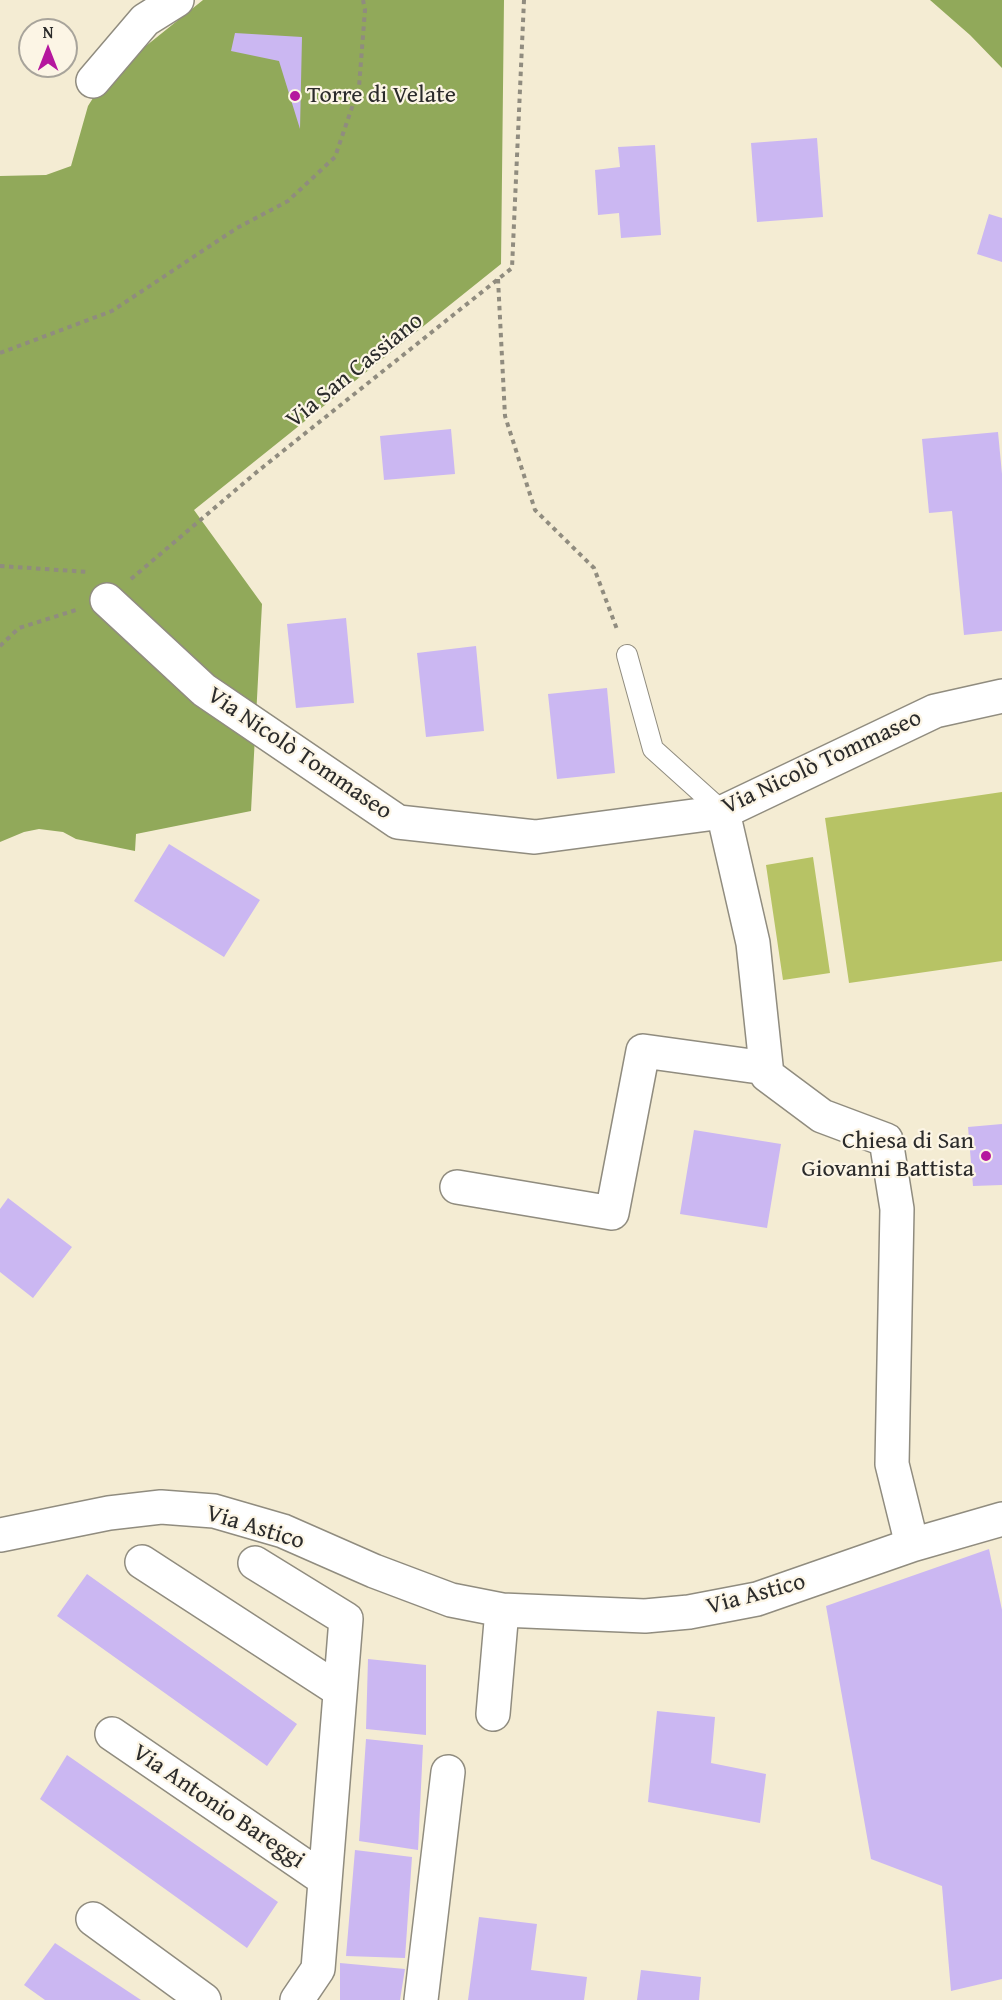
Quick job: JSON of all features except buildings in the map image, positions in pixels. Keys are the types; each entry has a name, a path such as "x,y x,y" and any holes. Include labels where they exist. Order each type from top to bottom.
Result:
{"street":[{"path":"93,81 145,20 177,0"},
{"name":"Via Nicolò Tommaseo","path":"106,600 204,690 398,822 535,837 723,812 935,711 1002,696"},
{"path":"723,812 753,943 767,1075 822,1116 886,1140 897,1209 892,1464 912,1545"},
{"path":"457,1187 612,1213 643,1051 766,1068"},
{"name":"Via Astico","path":"0,1535 108,1513 161,1507 214,1511 283,1532 374,1571 451,1600 502,1610 645,1616 689,1612 757,1599 912,1545 1002,1519"},
{"path":"142,1562 339,1690"},
{"name":"Via Antonio Bareggi","path":"255,1563 346,1619 318,1969 297,2000"},
{"path":"494,1714 502,1610"},
{"name":"Via Antonio Bareggi","path":"112,1734 324,1879"},
{"path":"421,2000 448,1772"},
{"path":"93,1919 204,2000"}],"lane":[{"path":"627,655 653,749 723,812"}],"path":[{"path":"0,353 112,310 237,228 288,201 335,157 359,87 365,10 363,0"},
{"name":"Via San Cassiano","path":"0,646 19,628 106,600 258,471 513,268 524,0"},
{"path":"498,279 505,416 535,510 594,568 627,655"},
{"path":"0,566 91,572 106,600"}],"green space":[{"path":"203,0 504,0 501,264 194,510 262,604 251,811 136,834 135,851 76,839 63,832 39,829 24,832 0,842 0,176 46,175 71,166 88,106 105,79"},
{"path":"930,0 1002,0 1002,68 970,35"},
{"path":"1002,792 1002,961 849,983 825,818"},
{"path":"813,857 830,973 783,980 766,865"}],"place":[{"name":"Torre di Velate","path":"295,96"},
{"name":"Chiesa di San Giovanni Battista","path":"986,1156"}]}
